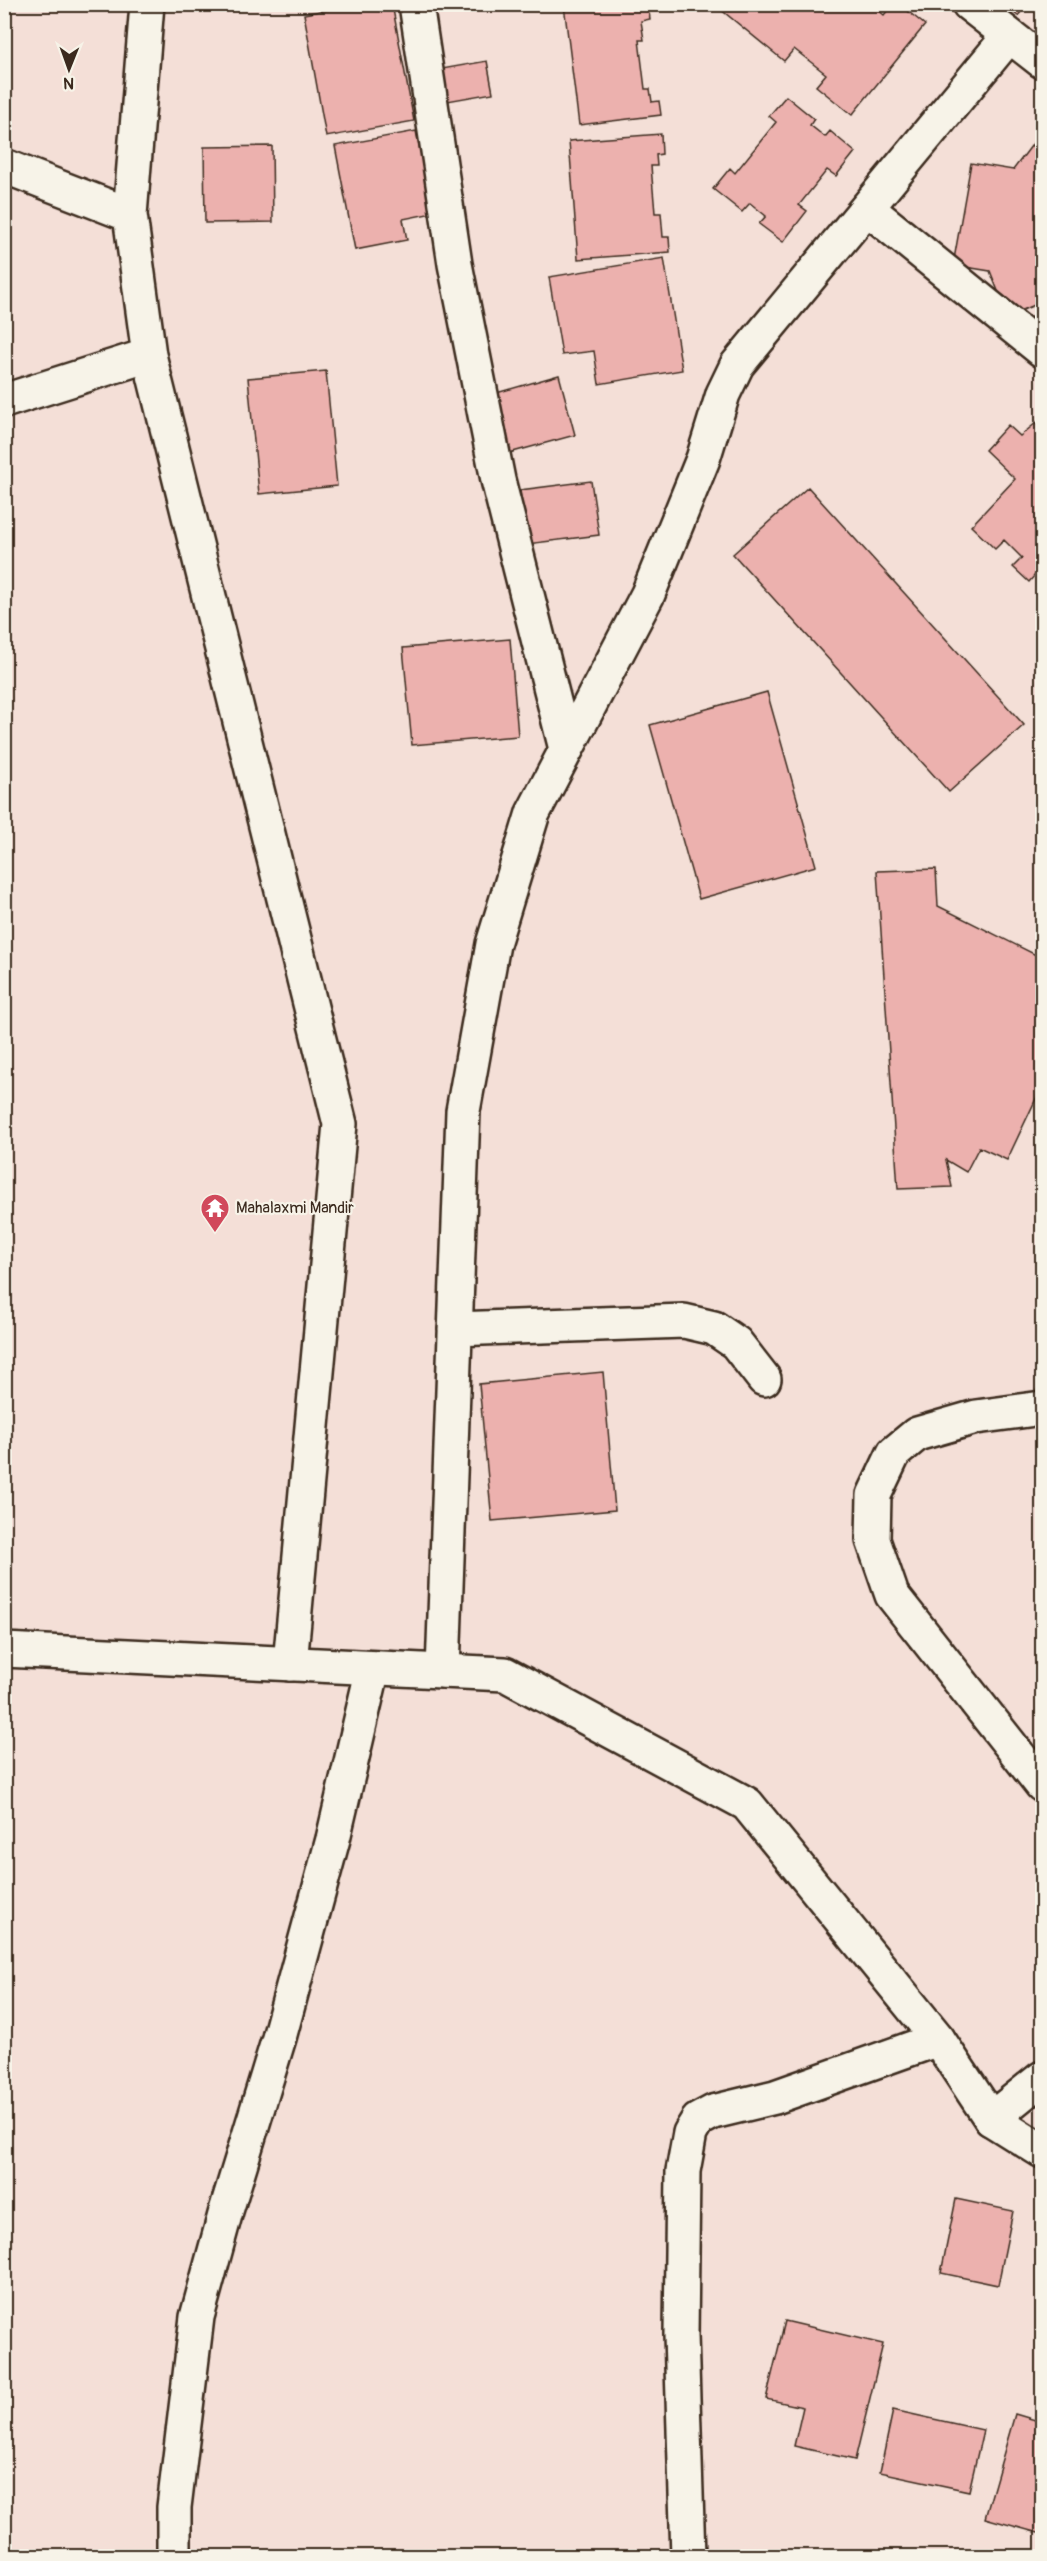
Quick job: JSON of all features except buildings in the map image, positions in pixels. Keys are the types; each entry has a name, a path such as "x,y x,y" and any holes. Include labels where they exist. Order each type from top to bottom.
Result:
{"street":[{"path":"147,4 130,215 149,355 340,1124 290,1664"},
{"path":"416,4 455,264 498,480 566,749"},
{"path":"969,4 1042,61"},
{"path":"443,1671 464,1111 493,944 533,813 648,594 703,459 723,394 737,365 1009,36"},
{"path":"4,165 130,215"},
{"path":"867,208 1042,350"},
{"path":"4,401 149,355"},
{"path":"455,1329 684,1322 714,1328 736,1343 764,1379"},
{"path":"1042,1408 976,1417 917,1434 894,1453 874,1495 873,1540 892,1595 1042,1785"},
{"path":"4,1650 505,1674 747,1804 938,2039 991,2119 1042,2151"},
{"path":"174,2556 174,2507 197,2317 333,1839 373,1668"},
{"path":"688,2556 681,2335 683,2171 690,2133 698,2120 713,2112 775,2097 938,2039"},
{"path":"991,2119 1042,2078"}],"place":[{"name":"Mahalaxmi Mandir","path":"215,1234"}]}
